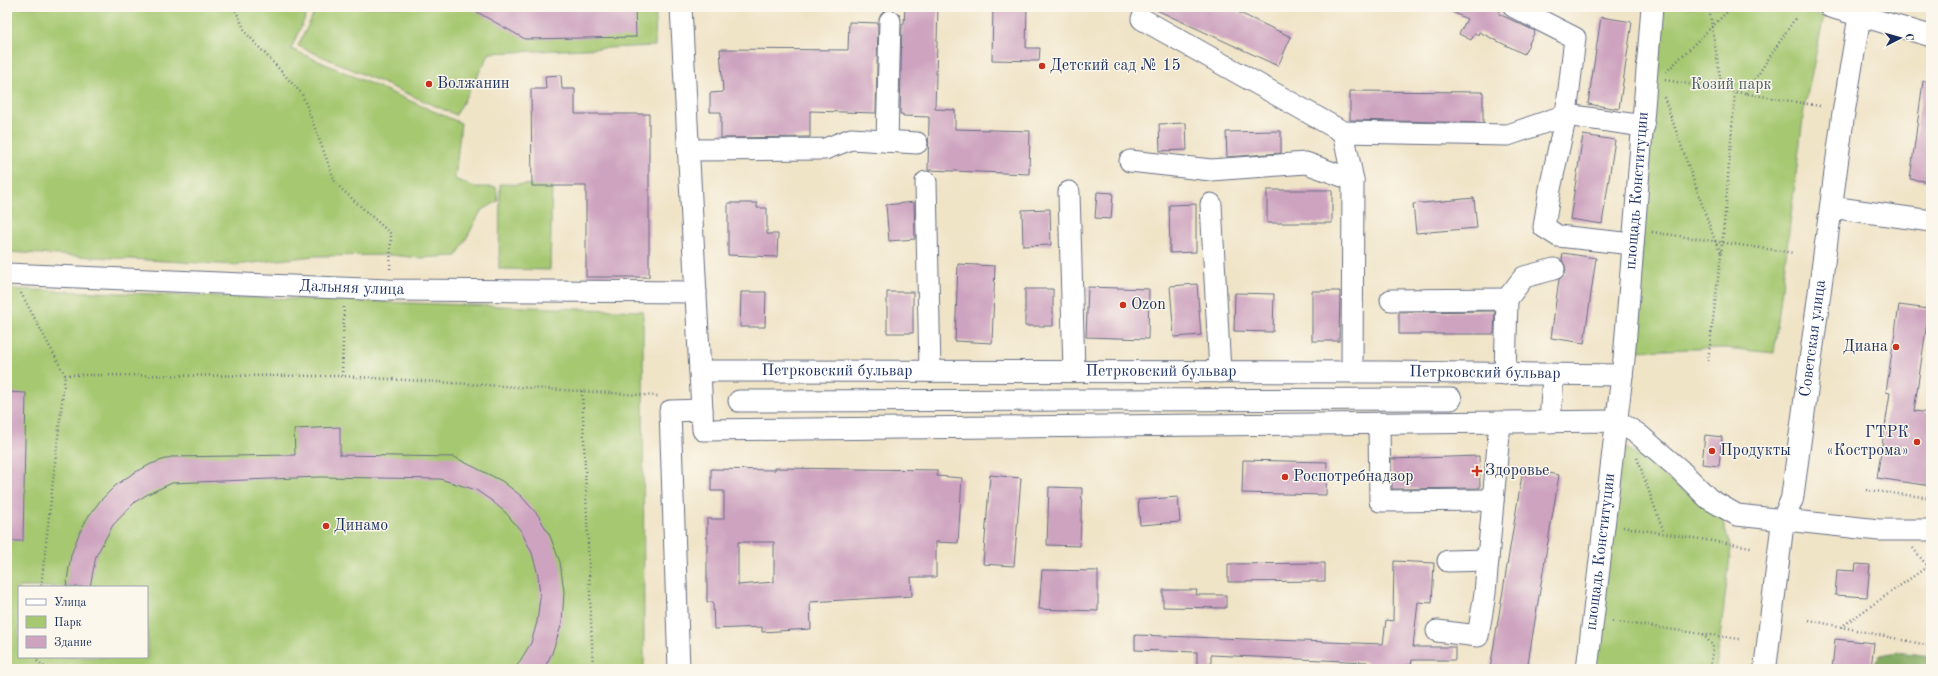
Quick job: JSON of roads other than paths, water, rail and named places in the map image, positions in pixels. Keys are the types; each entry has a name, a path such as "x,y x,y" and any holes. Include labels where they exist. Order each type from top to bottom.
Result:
{"main road":[{"name":"Советская улица","path":"1765,669 1783,520 1792,499 1832,207 1862,10"}],"street":[{"path":"681,7 703,420"},
{"path":"1514,7 1575,38 1566,115 1550,189 1544,227 1558,236 1633,237"},
{"name":"площадь Конституции","path":"1587,666 1622,375 1644,126 1652,7"},
{"path":"1830,7 1862,10 1931,36"},
{"path":"1142,19 1343,132 1508,135 1566,115 1644,126"},
{"path":"887,141 890,21"},
{"path":"1343,132 1354,180 1352,372"},
{"path":"689,150 825,149 851,139 917,143"},
{"path":"1130,161 1211,170 1306,163 1354,180"},
{"path":"926,182 930,371"},
{"path":"1069,192 1074,371"},
{"path":"1211,204 1220,372"},
{"path":"1832,207 1931,221"},
{"path":"1505,374 1506,299 1524,277 1554,268"},
{"name":"Дальняя улица","path":"10,274 389,290 696,292"},
{"path":"1391,300 1506,299"},
{"name":"Петрковский бульвар","path":"700,371 1352,372 1622,375"},
{"path":"1550,422 1553,375"},
{"path":"739,401 1451,399"},
{"path":"679,669 670,411 703,420 1550,422 1617,420 1636,442 1679,470 1709,500 1737,515 1879,530 1931,530"},
{"path":"1379,422 1380,501 1493,500"},
{"path":"1437,631 1478,636 1488,560 1500,422"},
{"path":"1448,560 1488,560"}],"place":[{"name":"Детский сад № 15","path":"1042,66"},
{"name":"Волжанин","path":"429,84"},
{"name":"Ozon","path":"1123,305"},
{"name":"Диана","path":"1896,347"},
{"name":"ГТРК «Кострома»","path":"1917,442"},
{"name":"Продукты","path":"1712,451"},
{"name":"Здоровье","path":"1477,471"},
{"name":"Роспотребнадзор","path":"1285,477"},
{"name":"Динамо","path":"326,526"}],"park label":[{"name":"Козий парк","path":"1731,85"}]}
